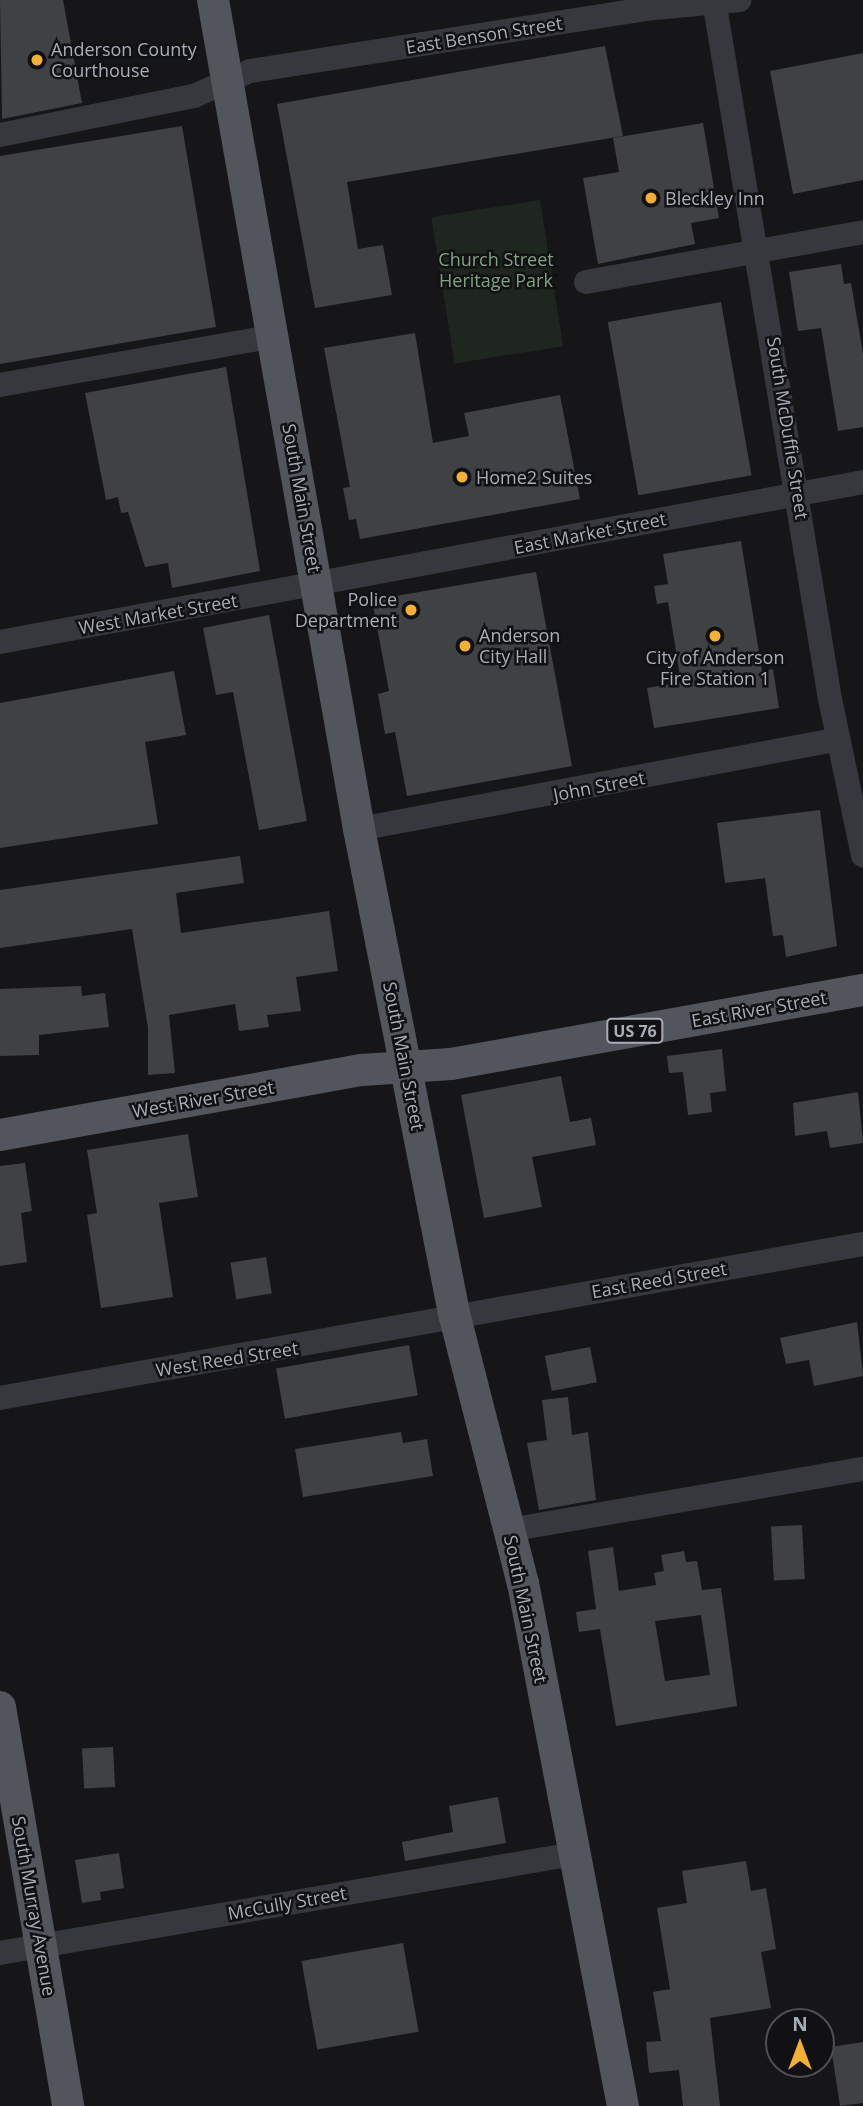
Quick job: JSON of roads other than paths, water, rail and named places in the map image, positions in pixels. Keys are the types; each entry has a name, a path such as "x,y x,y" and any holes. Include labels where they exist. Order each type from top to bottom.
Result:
{"main road":[{"name":"South Main Street","path":"213,0 359,829 455,1317 509,1530 623,2106"},
{"name":"East River Street","path":"406,1069 863,990"},
{"name":"West River Street","path":"0,1135 362,1070 406,1069"},
{"name":"South Murray Avenue","path":"0,1707 68,2106"}],"street":[{"name":"East Benson Street","path":"0,135 194,96 250,71 645,9 740,0"},
{"name":"South McDuffie Street","path":"715,2 839,739 863,856"},
{"path":"586,282 863,232"},
{"path":"0,385 274,337"},
{"name":"East Market Street","path":"317,585 863,482"},
{"name":"West Market Street","path":"0,642 317,585"},
{"name":"John Street","path":"359,829 839,739"},
{"name":"East Reed Street","path":"455,1317 863,1244"},
{"name":"West Reed Street","path":"0,1398 455,1317"},
{"path":"509,1530 863,1469"},
{"name":"McCully Street","path":"0,1953 575,1854"}],"place":[{"name":"Anderson County Courthouse","path":"37,60"},
{"name":"Bleckley Inn","path":"651,198"},
{"name":"Home2 Suites","path":"462,477"},
{"name":"Police Department","path":"411,610"},
{"name":"City of Anderson Fire Station 1","path":"715,636"},
{"name":"Anderson City Hall","path":"465,646"}],"park label":[{"name":"Church Street Heritage Park","path":"496,270"}]}
